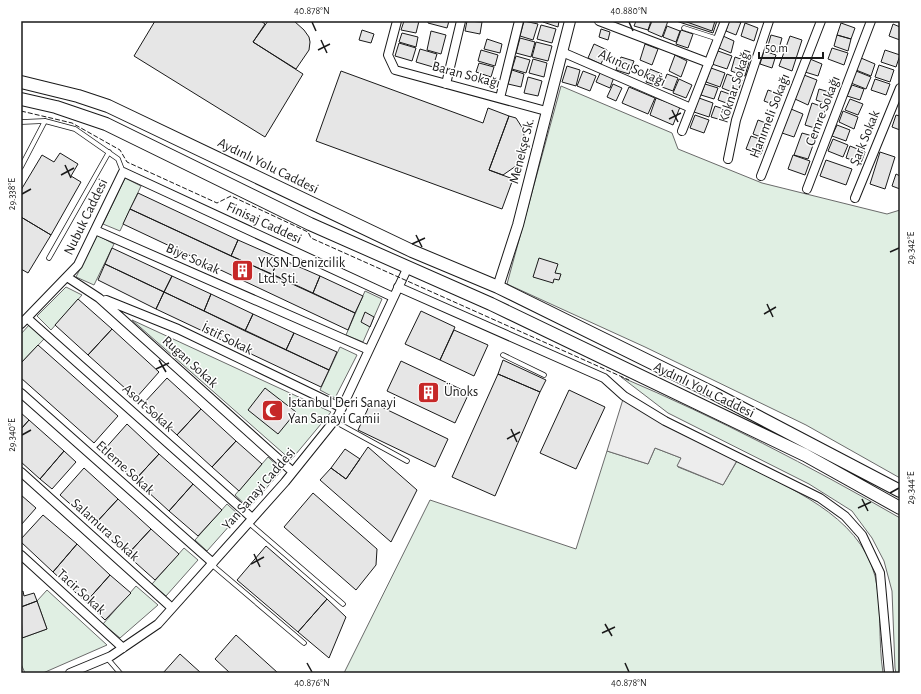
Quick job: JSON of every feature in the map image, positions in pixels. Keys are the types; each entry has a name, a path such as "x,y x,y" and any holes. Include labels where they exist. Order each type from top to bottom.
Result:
{"main road":[{"name":"Aydınlı Yolu Caddesi","path":"21,82 78,96 108,106 412,251 498,287 713,393 900,491"},
{"name":"Aydınlı Yolu Caddesi","path":"21,99 56,107 106,124 310,224 491,304 805,455 900,508"},
{"path":"491,304 498,287"}],"street":[{"name":"Baran Sokağı","path":"397,21 388,55 396,70 546,110"},
{"path":"446,84 461,21"},
{"path":"500,98 520,21"},
{"name":"Menekşe Sk.","path":"498,287 518,225 546,110 570,21"},
{"path":"598,21 708,63"},
{"path":"682,131 725,21"},
{"name":"Köknar Sokağı","path":"728,159 736,120 769,21"},
{"name":"Hanımeli Sokağı","path":"761,176 820,21"},
{"name":"Cemre Sokağı","path":"807,189 871,21"},
{"name":"Akıncı Sokağı","path":"562,52 691,108"},
{"name":"Şark Sokak","path":"855,198 900,88"},
{"name":"Nubuk Caddesi","path":"24,321 78,265 123,172"},
{"name":"Finisaj Caddesi","path":"123,172 394,297"},
{"name":"Biye Sokak","path":"95,230 369,350"},
{"name":"Yan Sanayi Caddesi","path":"70,673 107,658 158,624 293,472 334,421 342,408 407,268"},
{"name":"Rugan Sokak","path":"67,277 99,298 293,472"},
{"path":"398,287 604,378 624,396 665,421 820,498 845,516 862,535 880,573 889,673"},
{"name":"İstif Sokak","path":"99,298 178,329 342,408"},
{"name":"Asort Sokak","path":"24,321 250,520"},
{"name":"Etleme Sokak","path":"21,393 212,564"},
{"name":"Salamura Sokak","path":"21,472 172,608"},
{"name":"Tacir Sokak","path":"21,555 123,648"}],"lane":[{"path":"684,28 718,39"},
{"path":"21,166 45,121"},
{"path":"21,122 45,121 75,129 118,158 123,172"},
{"path":"49,258 109,152"},
{"path":"503,355 544,376"},
{"path":"334,421 407,461"},
{"path":"250,520 343,604"},
{"path":"212,564 304,642"},
{"path":"107,658 120,673"}],"green space":[{"path":"561,86 672,133 678,149 762,183 887,214 900,210 900,478 806,425 645,347 507,284"},
{"path":"125,178 141,186 120,231 103,224"},
{"path":"97,235 114,244 94,285 76,277"},
{"path":"66,287 82,295 51,330 37,316"},
{"path":"365,291 382,299 363,342 346,335"},
{"path":"132,320 331,412 291,460"},
{"path":"29,325 44,339 21,363 21,334"},
{"path":"340,347 357,355 335,398 320,390"},
{"path":"621,377 763,443 900,518 900,673 896,673 895,668 892,591 884,561 872,538 852,511 809,484 668,413"},
{"path":"655,448 681,458 678,467 723,485 737,461 799,493 838,519 854,536 867,554 875,576 883,673 344,673 430,500 576,549 607,451 648,464"},
{"path":"268,457 282,470 249,508 235,495"},
{"path":"227,504 239,515 207,551 195,540"},
{"path":"184,548 198,560 166,596 152,584"},
{"path":"136,586 158,605 120,638 103,624"},
{"path":"47,590 107,645 43,673 25,673 21,664 21,636 22,638 47,629 37,601"}],"shaded area":[{"path":"624,396 739,457 723,485 677,466 681,458 655,448 648,464 607,451"}],"building":[{"path":"155,21 261,21 265,24 253,42 303,74 265,137 134,56"},
{"path":"268,21 294,21 309,37 309,50 296,69 253,42"},
{"path":"404,21 419,21 416,33 401,30"},
{"path":"428,21 449,21 447,28 428,23"},
{"path":"467,21 482,22 480,34 465,31"},
{"path":"524,21 538,24 533,40 520,36"},
{"path":"559,21 558,27 543,22"},
{"path":"636,21 651,21 648,30 634,26"},
{"path":"652,21 668,21 662,37 648,31"},
{"path":"676,21 717,21 713,33"},
{"path":"684,21 715,21 712,31"},
{"path":"729,21 741,22 736,35 726,31"},
{"path":"745,23 758,28 754,41 741,36"},
{"path":"841,23 855,28 851,39 837,35"},
{"path":"893,24 900,27 900,40 889,36"},
{"path":"541,25 556,29 552,43 537,39"},
{"path":"667,26 680,31 676,42 663,37"},
{"path":"601,29 610,32 608,40 599,37"},
{"path":"362,30 374,34 371,43 359,40"},
{"path":"681,30 693,34 688,48 676,44"},
{"path":"431,31 446,35 441,54 427,50"},
{"path":"402,33 418,37 416,47 399,42"},
{"path":"771,35 782,38 778,52 767,49"},
{"path":"837,35 851,39 848,51 834,46"},
{"path":"723,36 734,41 731,53 719,48"},
{"path":"790,36 802,40 792,71 779,66"},
{"path":"520,38 535,42 531,57 516,53"},
{"path":"487,39 502,44 500,53 484,49"},
{"path":"536,42 552,46 548,61 532,57"},
{"path":"399,43 416,48 412,61 395,56"},
{"path":"594,44 607,50 601,64 588,58"},
{"path":"645,44 658,49 652,65 640,60"},
{"path":"832,48 848,53 844,65 828,59"},
{"path":"420,49 437,54 433,67 416,62"},
{"path":"481,50 498,55 495,66 478,61"},
{"path":"885,50 900,55 896,67 881,62"},
{"path":"718,51 732,56 727,69 712,64"},
{"path":"764,51 776,55 772,68 760,64"},
{"path":"675,55 687,61 681,77 669,71"},
{"path":"516,56 530,60 526,73 512,69"},
{"path":"621,57 634,61 629,74 616,70"},
{"path":"735,57 749,62 745,76 731,71"},
{"path":"861,58 875,64 871,76 856,70"},
{"path":"533,59 547,63 544,77 529,73"},
{"path":"810,59 822,64 818,76 805,72"},
{"path":"479,63 494,67 491,77 476,72"},
{"path":"879,65 894,70 890,82 875,77"},
{"path":"567,66 580,70 576,86 562,82"},
{"path":"711,68 725,73 720,87 706,82"},
{"path":"650,69 662,74 658,86 646,82"},
{"path":"512,70 524,74 521,87 508,84"},
{"path":"341,71 483,123 488,108 509,116 489,170 513,179 502,209 316,141"},
{"path":"583,71 596,76 590,91 577,86"},
{"path":"601,71 614,77 610,88 596,82"},
{"path":"856,71 871,77 866,89 851,83"},
{"path":"667,74 678,78 673,91 662,87"},
{"path":"727,74 742,80 737,94 722,88"},
{"path":"804,75 817,80 808,105 795,99"},
{"path":"528,77 542,81 538,96 524,93"},
{"path":"679,79 692,85 686,98 673,93"},
{"path":"875,79 890,84 886,95 871,90"},
{"path":"613,84 622,88 616,101 607,97"},
{"path":"705,84 718,88 714,99 701,95"},
{"path":"852,85 864,89 860,100 847,96"},
{"path":"629,87 655,98 648,114 622,103"},
{"path":"819,89 833,93 830,105 816,100"},
{"path":"768,90 782,95 778,106 764,101"},
{"path":"721,91 735,96 732,105 718,100"},
{"path":"656,98 680,107 673,125 650,115"},
{"path":"699,98 713,103 709,117 694,112"},
{"path":"850,99 863,104 858,115 845,110"},
{"path":"812,103 826,108 818,129 805,125"},
{"path":"715,106 729,111 725,121 711,117"},
{"path":"791,109 803,114 794,137 782,133"},
{"path":"843,111 858,117 854,129 839,122"},
{"path":"695,115 709,120 704,133 690,128"},
{"path":"896,115 900,116 900,130 892,127"},
{"path":"509,116 516,118 523,129 526,147 516,166 503,175 489,170"},
{"path":"758,120 771,125 766,139 753,134"},
{"path":"837,125 850,130 846,141 832,136"},
{"path":"802,133 816,137 808,159 794,155"},
{"path":"751,136 765,141 761,154 746,149"},
{"path":"833,139 848,145 843,157 828,151"},
{"path":"850,146 865,152 861,163 846,158"},
{"path":"880,152 895,157 885,189 870,184"},
{"path":"60,153 78,164 71,176 81,182 51,235 21,217 21,190 42,155 54,162"},
{"path":"793,155 810,161 805,175 788,169"},
{"path":"826,160 852,169 846,185 820,176"},
{"path":"896,174 900,176 900,189 892,186"},
{"path":"138,193 238,240 231,256 130,209"},
{"name":"YKSN Denizcilik Ltd. Şti.","path":"130,209 355,313 348,330 123,224"},
{"path":"21,217 51,235 28,273 21,269"},
{"path":"238,240 279,258 272,274 231,256"},
{"path":"112,248 172,276 164,292 105,264"},
{"path":"279,258 320,276 313,293 272,274"},
{"path":"539,258 558,264 555,273 561,274 559,280 554,279 553,283 533,277"},
{"path":"105,264 164,292 156,309 98,280"},
{"path":"172,276 211,294 204,311 164,292"},
{"path":"320,276 363,296 355,313 313,293"},
{"path":"164,292 329,370 321,387 156,309"},
{"path":"211,294 253,314 245,331 204,311"},
{"path":"78,299 112,329 88,355 55,325"},
{"path":"421,311 455,327 440,360 405,344"},
{"path":"365,312 374,317 370,327 361,322"},
{"path":"253,314 294,333 286,350 245,331"},
{"path":"112,329 159,372 136,398 88,355"},
{"path":"454,330 488,345 474,376 440,360"},
{"path":"294,333 337,352 329,370 286,350"},
{"path":"38,345 118,416 94,443 21,378 21,363"},
{"path":"176,348 184,354 181,359 173,353"},
{"path":"503,360 546,380 540,392 498,374"},
{"name":"Ünoks","path":"401,361 469,393 455,423 387,391"},
{"path":"498,374 540,392 495,496 452,477"},
{"path":"167,378 201,409 177,435 143,404"},
{"name":"İstanbul Deri Sanayi Yan Sanayi Camii","path":"265,388 296,412 278,434 248,410"},
{"path":"569,390 605,407 576,469 540,453"},
{"path":"371,402 448,439 435,467 358,430"},
{"path":"201,409 236,441 212,467 177,435"},
{"path":"21,413 29,420 21,429"},
{"path":"29,420 64,451 40,479 21,462 21,429"},
{"path":"127,424 159,454 135,480 103,451"},
{"path":"236,441 262,464 239,491 212,467"},
{"path":"368,447 417,490 391,542 320,480 331,468 346,479"},
{"path":"345,449 360,459 346,479 331,468"},
{"path":"64,451 76,462 52,489 40,479"},
{"path":"159,454 193,484 169,511 135,480"},
{"path":"84,468 118,499 94,525 60,495"},
{"path":"193,484 222,510 198,536 169,511"},
{"path":"313,493 377,549 376,565 356,590 284,527"},
{"path":"21,495 36,508 21,525"},
{"path":"118,499 151,529 127,555 94,525"},
{"path":"43,515 77,544 53,572 21,542 21,539"},
{"path":"151,529 179,554 155,580 127,555"},
{"path":"77,544 110,575 86,602 53,572"},
{"path":"266,546 327,599 298,632 237,580"},
{"path":"110,575 131,593 105,620 86,602"},
{"path":"23,591 24,596 34,593 37,601 21,607 21,592"},
{"path":"327,599 346,617 329,658 298,632"},
{"path":"37,601 47,629 22,638 21,607"},
{"path":"236,635 278,673 230,673 215,659"},
{"path":"180,654 201,673 163,673"}],"fence":[{"path":"21,111 72,123 120,150 127,162 217,203 231,196 308,232 311,238 629,380"}],"place":[{"name":"YKSN Denizcilik Ltd. Şti.","path":"243,271"},
{"name":"Ünoks","path":"428,392"},
{"name":"İstanbul Deri Sanayi Yan Sanayi Camii","path":"272,411"}]}
